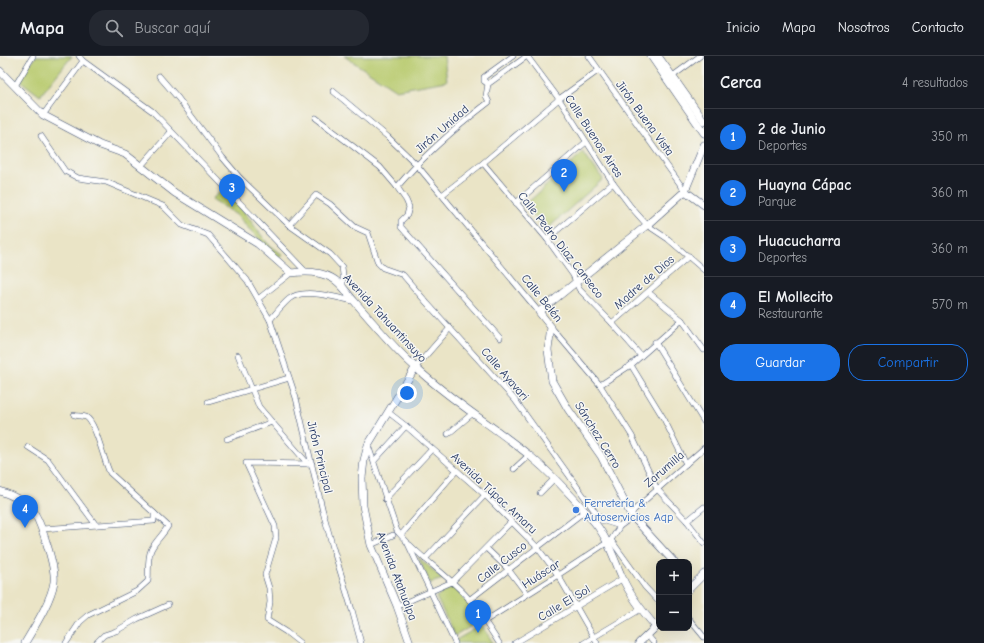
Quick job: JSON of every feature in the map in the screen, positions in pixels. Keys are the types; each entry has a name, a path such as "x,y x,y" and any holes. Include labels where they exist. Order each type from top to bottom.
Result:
{"street":[{"path":"15,86 33,56"},
{"path":"80,56 83,61 152,111 305,271"},
{"name":"Jirón Unidad","path":"397,187 416,164 462,122 488,102 486,96 488,84 484,81 484,77 513,56"},
{"path":"488,84 527,56"},
{"name":"Calle Buenos Aires","path":"527,56 559,99 613,183 631,207 647,225 668,239 704,270"},
{"name":"Jirón Buena Vista","path":"589,56 685,191"},
{"path":"651,56 704,121"},
{"path":"658,56 704,133"},
{"path":"670,78 700,56"},
{"path":"43,115 83,61"},
{"path":"442,195 483,163 559,99 599,70"},
{"path":"2,74 43,115 100,145 125,154 175,193 258,244 291,273 258,299"},
{"path":"159,76 240,178 289,225 330,254 342,267 343,286"},
{"name":"Calle Belén","path":"333,91 388,137 416,164 600,385 632,436 657,489 687,521 704,543"},
{"path":"316,118 380,167 397,187 409,207 407,214 401,221 401,227 500,338"},
{"path":"141,166 171,132"},
{"name":"Jirón Principal","path":"41,136 65,171 78,178 106,182 163,206 182,225 208,235 247,280 270,320 296,398 310,464 361,643"},
{"path":"516,203 586,142"},
{"path":"539,312 647,225 685,191 702,156 704,145"},
{"name":"Calle Pedro Diaz Canseco","path":"483,163 547,239 573,275 579,289 640,356"},
{"path":"547,239 613,183"},
{"path":"685,191 704,205"},
{"name":"Calle Ayavari","path":"289,225 316,195 330,204 354,227 368,233 377,259 383,268 403,275 515,400 599,522"},
{"name":"Madre de Dios","path":"612,324 689,256"},
{"name":"Avenida Tahuantinsuyo","path":"291,273 305,271 332,278 343,286 390,343 415,368 529,455 555,478 585,511 599,522 610,541 622,579 641,609 656,623"},
{"path":"648,292 682,320 704,350"},
{"path":"270,320 290,298 304,294 314,294 354,301"},
{"path":"600,385 630,365 682,320"},
{"name":"Sánchez Cerro","path":"551,327 548,350 552,380 568,408 601,456 631,515 671,559"},
{"path":"415,368 450,328"},
{"path":"655,342 704,422"},
{"path":"238,355 259,407 310,464"},
{"path":"630,365 664,419 686,464"},
{"name":"Avenida Atahualpa","path":"410,643 397,606 371,545 363,506 362,485 364,460 368,445 415,368"},
{"path":"208,402 289,378"},
{"name":"Avenida Túpac Amaru","path":"388,412 485,495 537,546 558,575 597,643"},
{"path":"448,434 474,413"},
{"path":"66,643 80,622 88,615 137,591 148,581 150,555 152,549 164,534 168,526 110,473 106,466 93,424 87,417 74,415"},
{"path":"227,439 272,422"},
{"path":"374,461 406,426"},
{"name":"Avenida Atahualpa","path":"368,445 397,531 425,559 452,582 469,600 499,643"},
{"path":"28,447 48,460 96,525"},
{"name":"Zarumilla","path":"610,541 620,526 627,521 634,510 704,448"},
{"path":"385,499 432,449"},
{"path":"514,469 529,455"},
{"path":"300,643 267,620 270,602 269,588 265,575 276,538 275,526 246,462 310,464"},
{"path":"401,535 456,471"},
{"path":"540,492 555,478"},
{"path":"0,491 17,498 31,508 42,529 54,571 54,581 47,603 25,643"},
{"path":"425,559 485,495"},
{"path":"687,521 704,507"},
{"name":"Calle Cusco","path":"469,600 537,546 585,511"},
{"path":"42,529 154,522 154,513"},
{"path":"397,606 452,582 511,522"},
{"path":"599,522 620,526"},
{"path":"371,545 393,535"},
{"path":"610,541 645,587 656,599"},
{"name":"Huáscar","path":"485,621 610,541"},
{"path":"407,542 455,643"},
{"path":"486,548 508,569 528,594"},
{"path":"692,583 704,574"},
{"name":"Calle El Sol","path":"515,643 622,579"},
{"path":"96,643 104,635 116,631 137,619 168,605"},
{"path":"584,643 641,609"},
{"path":"692,623 704,637"},
{"path":"639,643 656,627"},
{"path":"647,635 654,643"}],"green space":[{"path":"36,56 72,56 40,96 18,79"},
{"path":"344,56 444,56 447,81 396,90"},
{"path":"583,152 603,179 546,230 525,205"},
{"path":"226,187 267,243 283,255 278,258 238,216 212,199"},
{"path":"418,557 443,579 430,583"},
{"path":"453,586 468,602 480,621 455,636 436,597"},
{"path":"482,625 493,643 457,643 456,640"}],"place":[{"name":"Huayna Cápac","path":"564,192"},
{"name":"Huacucharra","path":"232,207"},
{"name":"Ferretería & Autoservicios Aqp","path":"576,510"},
{"name":"El Mollecito","path":"25,528"},
{"name":"2 de Junio","path":"478,633"}]}
